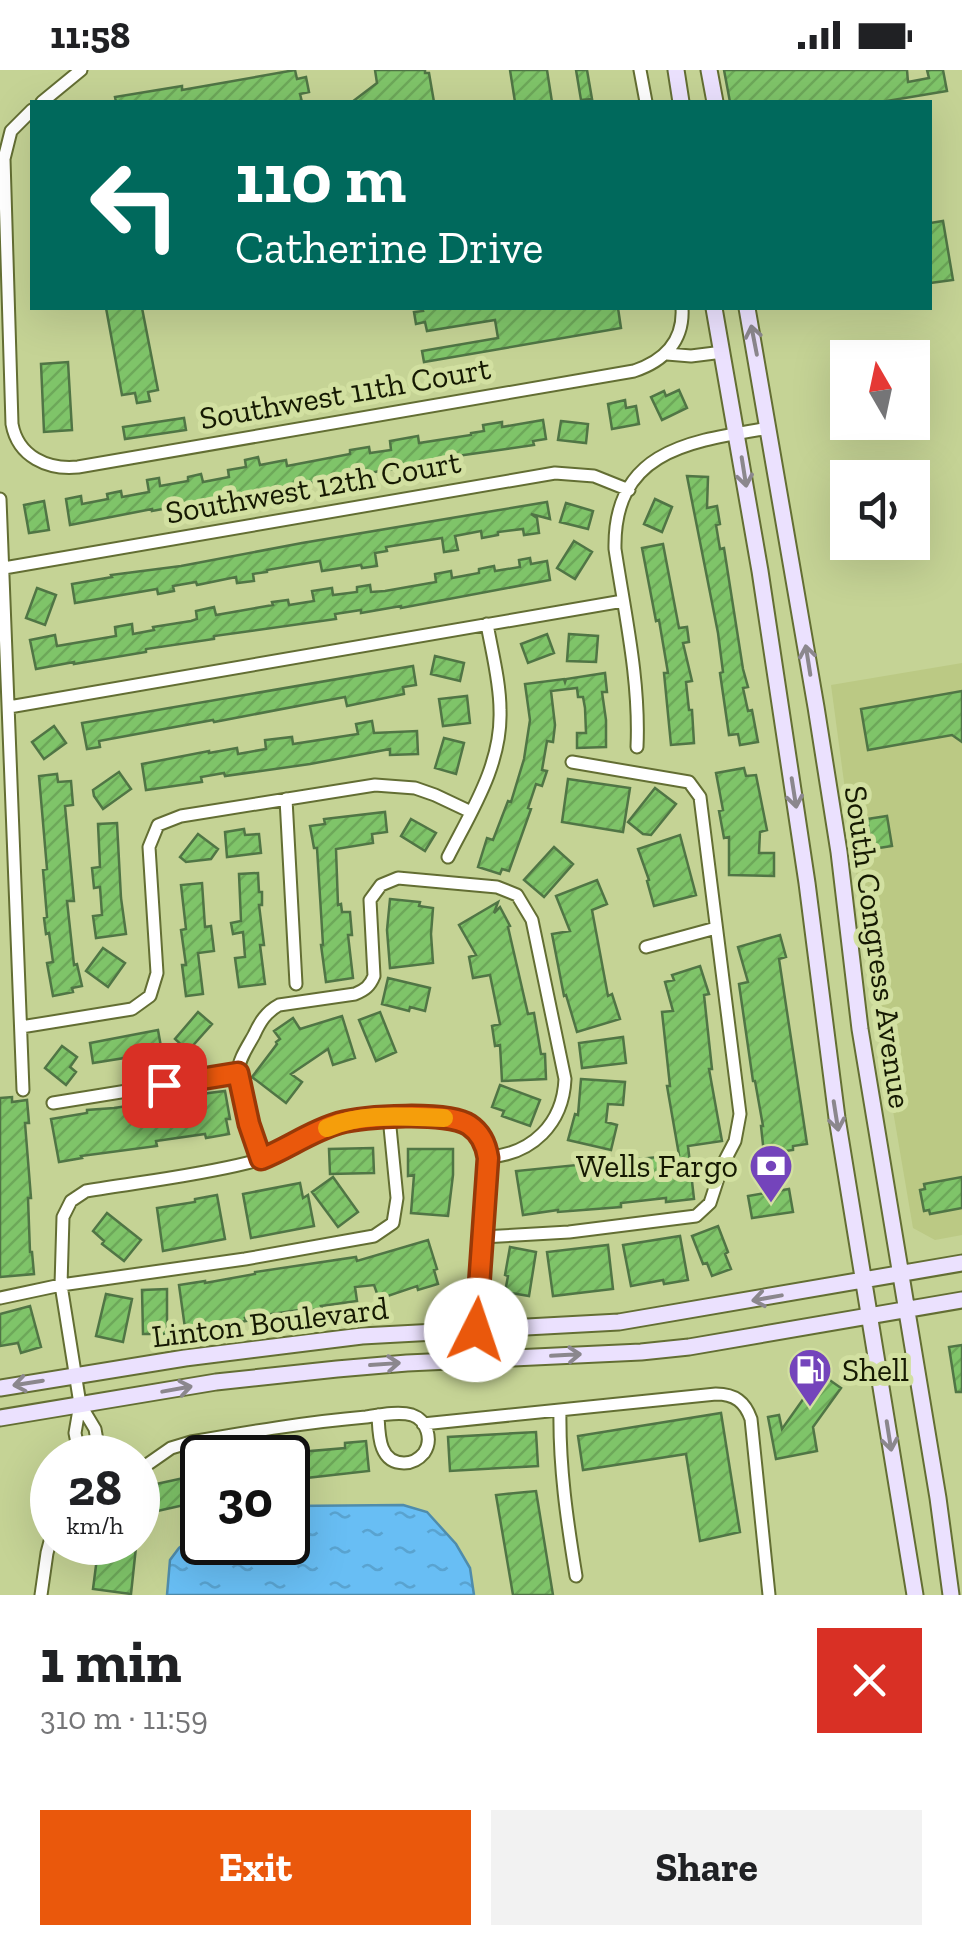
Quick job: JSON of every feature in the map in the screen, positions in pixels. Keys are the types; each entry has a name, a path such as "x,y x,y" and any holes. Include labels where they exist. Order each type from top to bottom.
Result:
{"main road":[{"path":"676,70 681,100"},
{"path":"710,70 715,100"},
{"name":"South Congress Avenue","path":"714,310 738,434 802,844 823,1024 915,1595"},
{"name":"South Congress Avenue","path":"747,310 833,815 860,1029 952,1595"},
{"name":"Linton Boulevard","path":"0,1388 186,1358 362,1336 619,1322 962,1263"},
{"name":"Linton Boulevard","path":"0,1418 216,1382 372,1365 689,1347 962,1300"},
{"path":"434,1362 469,1343 476,1330"}],"street":[{"path":"44,100 81,70"},
{"path":"640,70 646,100"},
{"name":"Southwest 11th Court","path":"30,112 11,132 4,159 12,424 19,442 31,456 49,466 78,467 634,371 666,354"},
{"path":"682,310 677,338 666,354 724,352"},
{"path":"637,747 636,680 615,538 621,506 644,471 670,451 690,443 769,428"},
{"name":"Southwest 12th Court","path":"4,568 555,473 594,476 629,490"},
{"path":"0,499 23,1090"},
{"path":"9,707 623,601"},
{"path":"448,857 491,771 500,728 487,624"},
{"path":"482,1238 687,1218 704,1210 713,1194 740,1123 700,797 689,782 572,762"},
{"path":"21,1027 132,1008 150,996 157,973 150,848 158,825 180,816 365,786 395,785 435,795 471,812"},
{"path":"286,799 296,984"},
{"path":"261,1159 249,1124 238,1073 240,1063 271,1009 355,994 370,984 374,976 370,900 381,884 398,878 496,887 517,895 532,920 565,1080 563,1098 546,1132 531,1144 507,1155 488,1158"},
{"path":"646,947 716,928"},
{"path":"53,1102 238,1073"},
{"path":"0,1298 374,1236 393,1222 397,1198 389,1117"},
{"path":"96,1435 80,1404 62,1285 63,1217 66,1208 86,1191 261,1159 335,1124 357,1119 460,1120 482,1138 488,1158 476,1330"},
{"path":"424,1424 716,1394 743,1402 755,1443 769,1595"},
{"path":"75,1435 80,1404"},
{"path":"560,1410 563,1497 576,1576"},
{"path":"160,1456 191,1442 297,1424 378,1416 412,1415 424,1424 429,1437 422,1455 405,1463 388,1457 382,1449 378,1416"},
{"path":"41,1595 45,1565"}],"shaded area":[{"path":"962,663 962,1235 935,1240 913,1228 870,976 831,685"}],"water":[{"path":"403,1505 427,1512 456,1544 470,1568 474,1595 167,1595 170,1560 180,1547 180,1565 310,1565 310,1506"}],"building":[{"path":"295,70 297,79 306,77 309,92 300,94 302,100 115,97 182,86 182,90"},
{"path":"375,70 425,70 429,73 434,100 355,100 377,83"},
{"path":"510,70 547,70 552,100 515,100"},
{"path":"576,70 587,70 592,99 581,100"},
{"path":"724,70 907,70 908,82 929,78 927,70 943,70 947,91 893,100 730,100"},
{"path":"943,221 953,280 932,283 932,223"},
{"path":"106,310 142,310 158,390 148,392 150,401 137,403 135,393 122,395"},
{"path":"618,310 621,328 424,362 422,351 498,338 495,320 427,331 425,322 416,324 414,312"},
{"path":"68,362 72,430 44,432 41,364"},
{"path":"679,390 687,408 662,420 651,397"},
{"path":"625,400 626,408 636,406 639,424 612,429 608,404"},
{"path":"184,418 186,430 125,439 123,427"},
{"path":"543,420 546,439 533,441 534,445 70,525 66,499 81,496 82,504 108,499 107,494 121,491 122,497 149,492 147,480 159,478 160,486 188,481 188,477 201,474 203,482 229,477 228,470 246,467 245,460 258,457 260,465 286,460 287,466 369,447 370,453 391,450 390,441 418,436 419,443 471,435 484,431 483,425 502,422 502,427"},
{"path":"561,421 588,424 586,443 558,440"},
{"path":"687,476 708,477 707,508 717,506 720,549 724,548 748,687 743,688 758,742 740,745 738,734 729,735 718,633"},
{"path":"655,499 672,507 662,532 644,524"},
{"path":"44,501 49,530 29,533 24,505"},
{"path":"547,502 550,519 531,514 537,518 539,533 524,535 523,529 482,538 481,531 455,536 458,550 444,552 442,538 386,547 387,551 375,553 377,566 322,571 320,561 253,574 254,581 237,583 236,577 173,586 174,591 158,594 157,589 75,603 72,584 111,575"},
{"path":"566,503 593,511 588,529 560,522"},
{"path":"574,541 592,552 575,579 557,568"},
{"path":"663,544 679,628 687,627 689,642 683,643 692,681 686,682 694,743 671,745 664,673 668,673 642,548"},
{"path":"530,558 531,564 547,561 550,580 401,608 335,614 336,619 214,636 74,664 36,669 30,640 55,635 57,646 116,636 115,627 132,624 133,634 197,619 196,611 214,607 216,615 273,605 272,602 288,600 289,605 314,601 312,591 332,588 333,595 357,592 357,587 370,585 371,592 385,591 436,582 435,574 451,571 452,578 494,566 495,571 520,567 519,560"},
{"path":"37,588 56,595 45,625 26,618"},
{"path":"547,634 554,653 528,663 521,644"},
{"path":"569,634 598,636 596,662 567,661"},
{"path":"435,656 464,663 460,681 431,674"},
{"path":"413,666 416,685 403,687 404,694 347,706 345,697 99,741 100,747 87,749 82,723"},
{"path":"605,673 607,692 602,692 606,747 577,748 577,733 586,733 583,697 578,697 577,688 551,691 555,725 553,742 547,741 542,770 547,771 542,786 536,784 509,871 502,869 500,874 478,867 487,838 493,840 508,801 511,802 524,759 530,720 525,684 564,679 565,682"},
{"path":"962,691 962,742 952,735 868,750 861,709"},
{"path":"467,696 470,723 443,726 439,699"},
{"path":"372,721 374,733 417,731 418,754 390,755 390,749 310,764 225,776 224,773 201,777 202,782 146,790 142,764 209,751 237,748 238,754 266,749 265,740 292,737 293,744 358,734 356,724"},
{"path":"54,726 66,743 44,759 32,742"},
{"path":"444,738 464,743 456,774 435,768"},
{"path":"744,768 746,776 756,775 767,830 760,832 759,853 774,853 774,876 729,875 729,837 724,838 716,773"},
{"path":"119,772 131,789 103,809 93,790"},
{"path":"57,774 58,782 71,781 73,805 65,806 74,901 67,901 74,965 77,964 82,986 53,996 47,963 53,962 44,918 47,917 43,870 47,869 39,776"},
{"path":"568,779 630,788 623,832 562,822"},
{"path":"655,788 676,804 651,835 643,834 628,822"},
{"path":"385,812 387,832 372,834 373,843 336,849 338,905 341,904 342,912 350,912 352,935 348,935 353,978 326,982 317,848 310,826 325,824 324,819"},
{"path":"887,816 892,846 872,849 867,819"},
{"path":"411,819 436,833 425,851 401,836"},
{"path":"117,823 126,934 96,938 93,916 102,915 100,887 94,888 92,868 100,867 98,824"},
{"path":"244,829 245,835 259,834 261,853 227,857 225,832"},
{"path":"198,834 218,849 211,859 186,862 180,857"},
{"path":"680,835 696,895 654,906 638,849"},
{"path":"554,847 573,864 544,897 524,880"},
{"path":"258,873 265,984 239,987 235,958 245,957 243,932 233,934 231,923 241,921 239,874"},
{"path":"597,880 607,904 592,910 608,996 612,994 620,1019 577,1032 564,996 552,934 570,931 556,896"},
{"path":"202,883 205,927 211,926 214,951 198,953 203,994 186,996 181,930 186,929 181,885"},
{"path":"390,899 420,902 419,906 433,908 433,963 390,968"},
{"path":"498,902 494,913 500,907 510,926 528,1014 534,1013 541,1054 545,1054 546,1079 502,1081 500,1045 495,1046 492,1026 500,1024 490,975 473,978 469,957 476,955 459,925"},
{"path":"780,935 786,957 779,959 807,1144 764,1154 763,1126 739,984 748,982 738,947"},
{"path":"103,948 125,963 108,987 86,971"},
{"path":"700,966 709,994 704,995 709,1069 722,1141 688,1146 694,1199 666,1202 666,1198 621,1203 621,1207 523,1215 516,1171 679,1155 667,1086 662,1012 673,1011 665,982 674,980 672,975"},
{"path":"388,978 430,988 425,1011 382,1004"},
{"path":"198,1012 212,1024 188,1051 175,1039"},
{"path":"380,1012 396,1052 376,1061 359,1020"},
{"path":"342,1016 355,1058 333,1065 328,1049 291,1074 302,1082 286,1103 252,1077 280,1039 274,1031 293,1018 300,1029"},
{"path":"158,1030 163,1058 133,1064 131,1057 93,1063 90,1043"},
{"path":"623,1037 626,1063 582,1068 579,1043"},
{"path":"62,1046 77,1057 70,1067 76,1072 66,1085 45,1068"},
{"path":"581,1079 625,1082 623,1105 608,1104 606,1122 617,1125 611,1150 568,1140 575,1114 578,1115"},
{"path":"500,1085 540,1100 530,1126 502,1116 504,1111 492,1107"},
{"path":"225,1091 229,1134 156,1141 157,1146 59,1162 51,1119 87,1110"},
{"path":"12,1097 12,1102 27,1100 30,1252 34,1274 0,1277 0,1098"},
{"path":"373,1148 374,1173 330,1174 329,1149"},
{"path":"408,1149 453,1149 448,1216 411,1213 414,1175 408,1176"},
{"path":"333,1177 358,1212 338,1227 312,1192"},
{"path":"962,1177 962,1208 930,1214 929,1210 924,1211 920,1190 925,1189 924,1184"},
{"path":"300,1183 303,1198 308,1195 314,1226 251,1238 243,1194"},
{"name":"Wells Fargo","path":"789,1189 793,1212 752,1218 748,1196"},
{"path":"217,1195 225,1239 163,1251 157,1208"},
{"path":"107,1213 141,1240 124,1261 102,1244 104,1241 93,1231"},
{"path":"718,1226 731,1269 712,1276 692,1236"},
{"path":"680,1236 688,1280 631,1286 623,1245"},
{"path":"428,1240 438,1284 418,1290 417,1286 379,1299 374,1285 355,1287 357,1301 185,1328 179,1285 356,1257 357,1261"},
{"path":"608,1245 613,1289 553,1296 547,1252"},
{"path":"510,1247 536,1252 529,1296 505,1292"},
{"path":"167,1289 167,1334 143,1334 142,1290"},
{"path":"106,1294 132,1299 123,1342 96,1336"},
{"path":"30,1306 41,1347 21,1353 18,1343 0,1346 0,1314"},
{"path":"962,1345 962,1392 956,1392 949,1347"},
{"path":"821,1374 841,1388 813,1427 817,1451 776,1459 768,1417 779,1415 782,1429"},
{"path":"721,1413 740,1532 700,1541 686,1454 583,1470 578,1436"},
{"path":"536,1432 538,1466 450,1471 448,1437"},
{"path":"366,1441 369,1471 310,1478 310,1451 345,1448 345,1443"},
{"path":"180,1479 180,1506 160,1510 160,1483"},
{"path":"536,1491 553,1595 513,1595 496,1495"},
{"path":"96,1565 134,1565 131,1594 93,1589"}],"slow traffic":[{"path":"327,1128 357,1119 444,1118"}],"place":[{"name":"Wells Fargo","path":"771,1204"},
{"name":"Shell","path":"810,1408"}],"route":[{"path":"164,1085 238,1073 261,1159 335,1124 357,1119 450,1118 469,1124 482,1138 488,1158 476,1330"}]}
